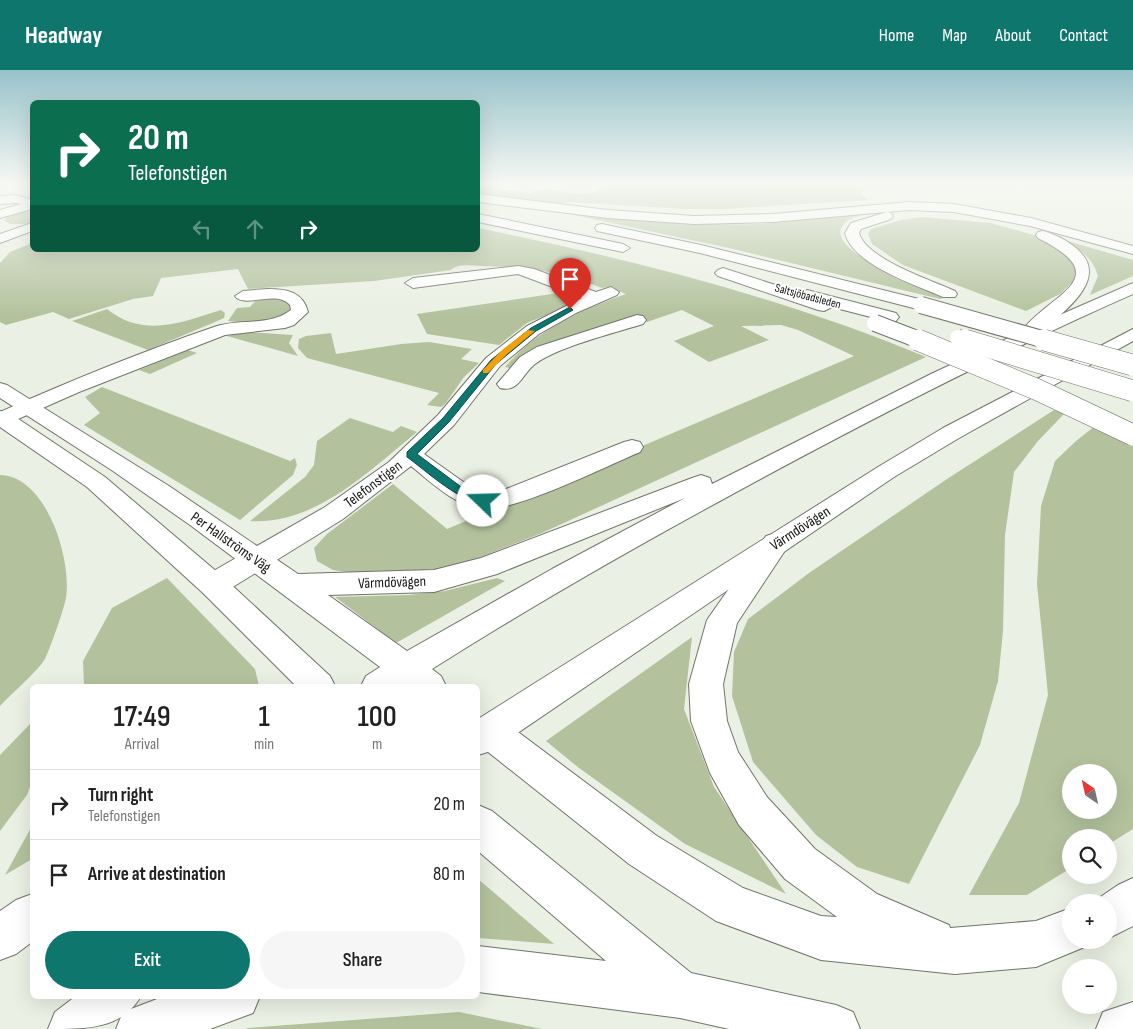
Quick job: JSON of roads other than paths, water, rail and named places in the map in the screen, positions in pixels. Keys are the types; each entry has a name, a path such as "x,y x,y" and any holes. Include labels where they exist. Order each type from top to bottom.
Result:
{"main road":[{"path":"0,227 30,227"},
{"path":"520,227 641,252"},
{"name":"Saltsjöbadsleden","path":"594,227 702,249 921,305 1132,365"},
{"path":"856,227 852,233 854,240 878,262 950,294 1132,365"},
{"path":"1020,227 1064,244 1083,262 1085,271 1083,281 1075,290 1030,332"},
{"path":"1021,227 1133,258"},
{"path":"1048,227 1133,250"},
{"path":"0,239 30,228"},
{"path":"1074,233 1133,243"},
{"path":"705,268 1133,391"},
{"name":"Telefonstigen","path":"213,585 334,513 411,454 446,420 493,362 505,352 549,320 604,295 518,270 413,283"},
{"name":"Värmdövägen","path":"388,684 417,678 643,531 824,435 1030,332 1133,288"},
{"path":"7,416 222,330 279,324 288,321 300,312 300,305 296,300 287,295 243,296"},
{"path":"506,384 526,361 544,352 637,320"},
{"path":"882,320 1029,385 1133,435"},
{"name":"Värmdövägen","path":"481,731 951,433 1133,334"},
{"name":"Per Hallströms Väg","path":"0,389 7,416 96,482 213,585 316,684"},
{"name":"Per Hallströms Väg","path":"7,416 121,466 293,585 417,678"},
{"name":"Värmdövägen","path":"293,585 434,581 487,567 824,435"},
{"path":"411,454 460,492 483,501 505,499 632,447"},
{"path":"776,543 722,620 714,650 706,684 709,721 723,761 753,811 800,864 862,910 955,951"},
{"path":"481,731 643,850 731,906 821,938 955,951 1036,944 1062,934"},
{"path":"480,827 680,994"},
{"path":"1117,911 1133,900"},
{"path":"0,938 30,917"},
{"path":"480,969 680,994 836,1029"},
{"path":"72,1029 113,999"},
{"path":"140,1029 227,999"},
{"path":"1120,1029 1133,1026"}]}
